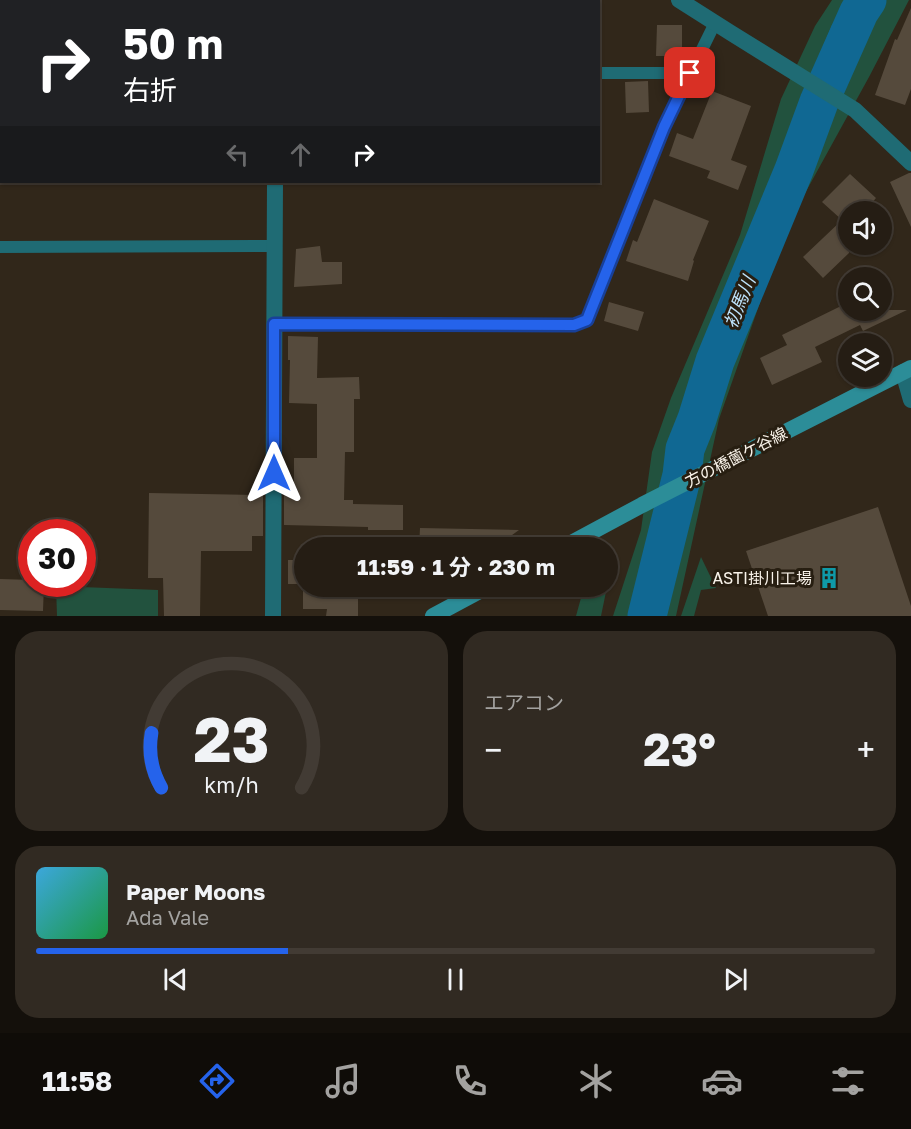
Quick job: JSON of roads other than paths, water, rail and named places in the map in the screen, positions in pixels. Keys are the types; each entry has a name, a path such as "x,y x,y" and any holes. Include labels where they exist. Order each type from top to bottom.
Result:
{"main road":[{"name":"方の橋薗ケ谷線","path":"583,537 907,370"},
{"path":"433,616 468,597"}],"street":[{"path":"680,0 855,110 904,145 911,163"},
{"path":"273,616 275,183"},
{"path":"907,370 911,400"}],"lane":[{"path":"274,324 574,325 587,320 664,127 715,23"},
{"path":"600,73 690,73"},
{"path":"0,247 275,246"}],"water":[{"path":"847,0 872,0 854,31 835,77 816,63 832,25"}],"waterway":[{"name":"初馬川","path":"647,616 682,475 685,449 715,361 794,170 819,102 859,12 867,0"}],"place":[{"name":"ASTI掛川工場","path":"829,578"}]}
